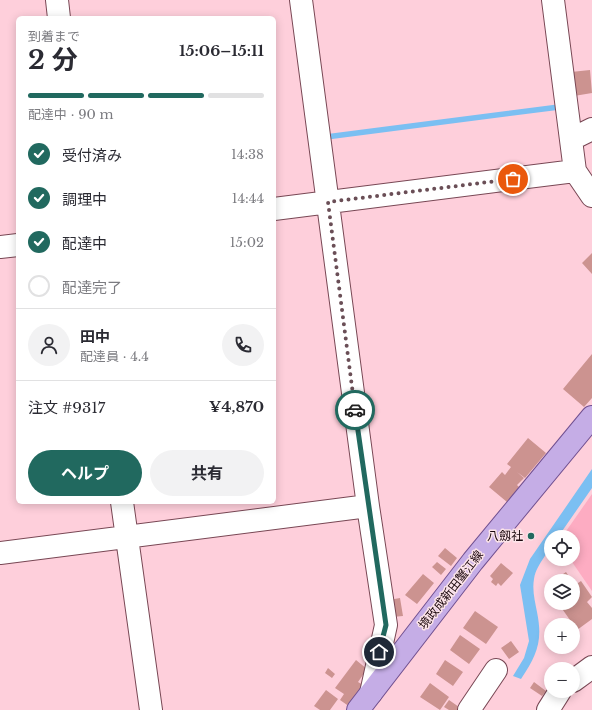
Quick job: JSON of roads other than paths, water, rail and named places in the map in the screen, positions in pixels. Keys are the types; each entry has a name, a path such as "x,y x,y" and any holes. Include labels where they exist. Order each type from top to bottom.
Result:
{"main road":[{"name":"境政成新田蟹江線","path":"358,710 473,561 592,417"}],"street":[{"path":"57,0 59,16"},
{"path":"301,0 368,506 386,625 371,693"},
{"path":"553,0 575,171 592,196"},
{"path":"572,139 592,129"},
{"path":"276,209 575,171"},
{"path":"0,247 16,245"},
{"path":"122,504 151,710"},
{"path":"0,553 127,538 368,506"},
{"path":"580,676 592,667"},
{"path":"469,710 496,670"},
{"path":"548,710 556,698"}],"water":[{"path":"592,469 592,488 563,530 550,530"},
{"path":"544,539 544,556 538,567 533,588 539,622 539,640 535,655 521,679 513,676 524,658 529,641 520,585 530,559"}],"waterway":[{"path":"326,137 559,107 559,105"}],"place":[{"name":"八劔社","path":"531,536"}]}
